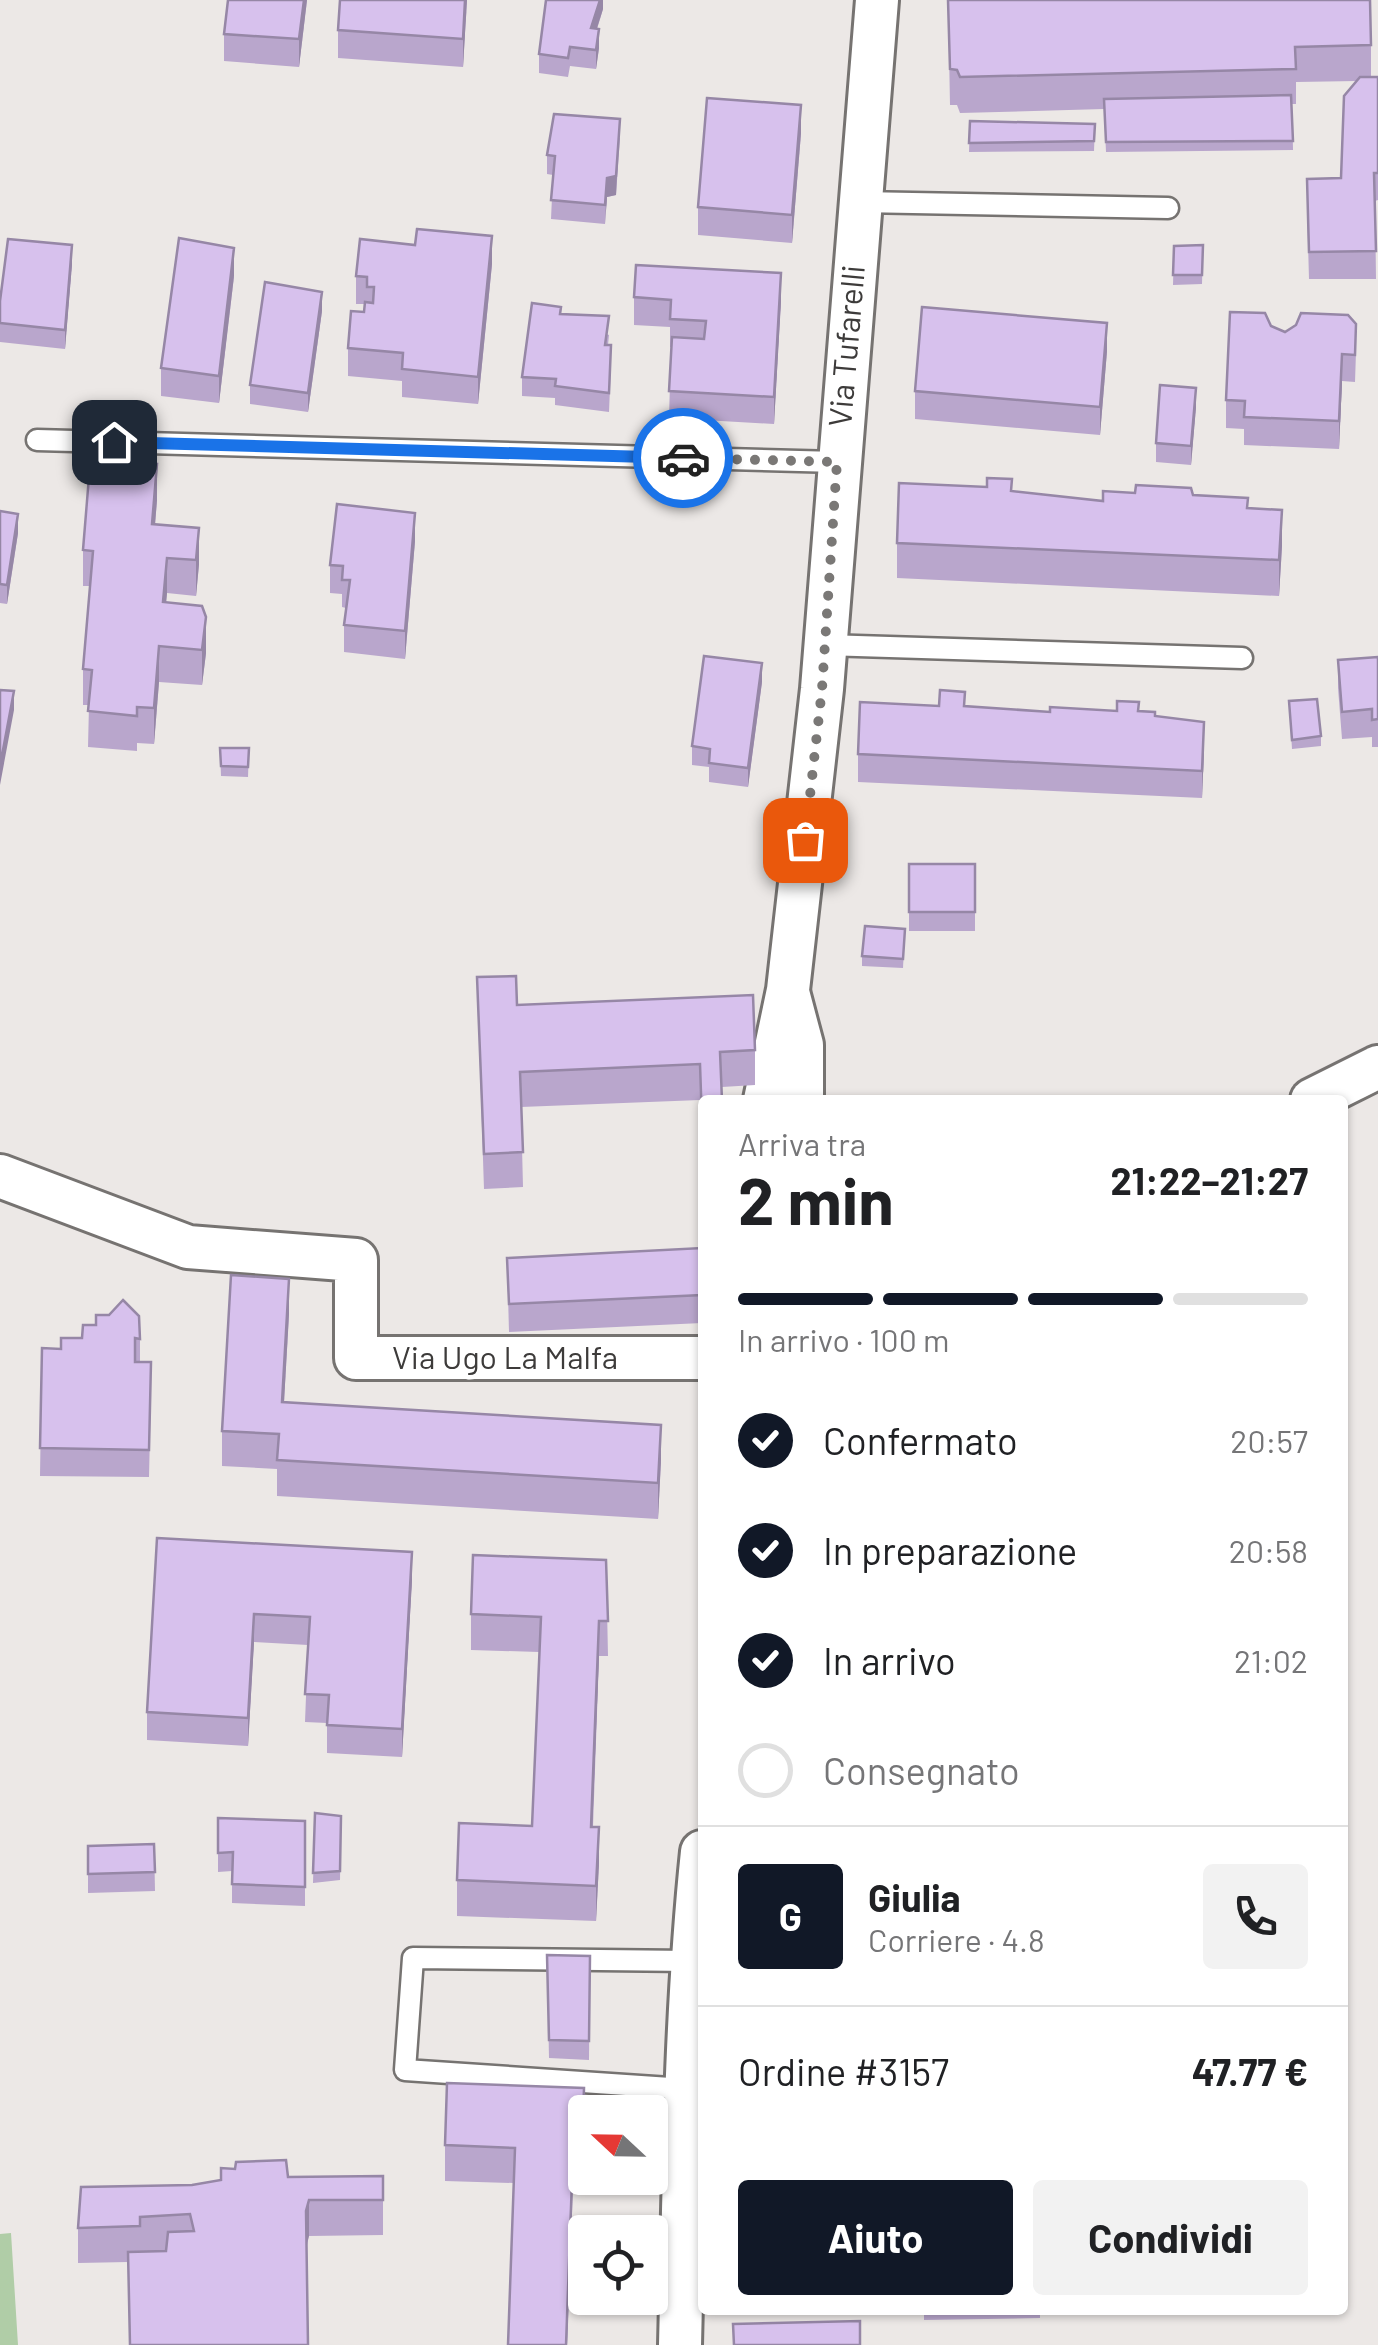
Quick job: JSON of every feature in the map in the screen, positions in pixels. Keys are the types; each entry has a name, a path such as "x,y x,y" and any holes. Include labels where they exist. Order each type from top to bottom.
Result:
{"street":[{"name":"Via Tufarelli","path":"766,1095 788,990 825,645 877,0"},
{"name":"Via Tufarelli","path":"788,990 802,1046 802,1095"},
{"path":"1324,1095 1376,1074"},
{"name":"Via Ugo La Malfa","path":"0,1176 188,1247 356,1260 356,1358 698,1358"},
{"path":"680,2345 685,2089 698,1892"}],"lane":[{"path":"860,202 1168,208"},
{"path":"37,440 837,462"},
{"path":"825,645 1242,658"},
{"path":"685,2089 405,2070 413,1958 691,1961"}],"green space":[{"path":"11,2233 18,2345 0,2345 0,2234"}],"building":[{"path":"228,0 304,0 299,39 224,34"},
{"path":"340,0 465,0 463,39 338,30"},
{"path":"546,0 600,0 591,28 599,29 596,50 570,47 568,58 539,54"},
{"path":"948,0 1370,0 1371,45 1295,47 1296,69 960,77 957,70 950,69"},
{"path":"1360,77 1378,77 1376,251 1309,252 1307,179 1341,178 1344,96"},
{"path":"1291,95 1293,141 1106,142 1104,99"},
{"path":"707,98 801,105 792,215 698,207"},
{"path":"554,114 620,119 616,176 607,178 605,205 551,200 555,156 547,155"},
{"path":"970,121 1095,124 1094,141 969,143"},
{"path":"417,229 492,236 478,377 402,369 403,353 348,348 351,311 364,312 365,302 373,303 374,287 367,287 367,277 356,276 360,239 415,245"},
{"path":"179,238 234,248 219,376 161,368"},
{"path":"8,239 72,245 65,330 0,323"},
{"path":"1203,245 1202,275 1173,275 1174,246"},
{"path":"636,265 781,273 774,397 669,391 672,337 704,339 706,321 670,319 671,300 634,297"},
{"path":"265,282 322,292 308,393 250,385"},
{"path":"532,303 561,307 560,314 609,316 605,345 611,345 609,393 555,386 556,379 522,377"},
{"path":"922,307 1107,323 1100,407 915,391"},
{"path":"1230,312 1265,313 1271,326 1285,332 1296,325 1301,313 1348,315 1356,324 1355,355 1342,354 1339,421 1244,417 1245,401 1226,400"},
{"path":"1160,385 1196,388 1191,446 1156,443"},
{"path":"91,452 142,455 142,463 157,464 152,524 199,528 196,560 167,558 163,602 202,606 206,617 202,650 159,646 154,708 137,707 137,716 88,711 92,670 83,669 93,551 83,550"},
{"path":"987,478 1012,479 1011,491 1103,501 1103,491 1135,493 1136,485 1191,488 1193,495 1248,498 1247,508 1282,510 1279,560 897,543 899,483 987,487"},
{"path":"337,504 415,513 405,631 344,625 350,580 342,580 343,566 330,565"},
{"path":"0,511 18,514 7,585 0,584"},
{"path":"704,656 762,663 748,768 709,763 710,749 692,746"},
{"path":"1378,657 1378,719 1372,720 1372,709 1342,712 1338,660"},
{"path":"0,690 14,691 0,766"},
{"path":"940,690 965,692 964,706 1050,712 1050,707 1117,711 1117,701 1139,702 1138,711 1204,722 1202,771 858,754 860,702 939,706"},
{"path":"1317,699 1321,736 1292,740 1289,701"},
{"path":"220,748 249,748 248,767 221,766"},
{"path":"909,864 975,864 975,912 909,912"},
{"path":"865,926 905,929 903,959 862,956"},
{"path":"516,976 517,1005 753,995 755,1050 720,1052 722,1095 701,1095 700,1064 520,1072 523,1152 484,1154 477,977"},
{"path":"698,1248 698,1295 509,1304 507,1258"},
{"path":"231,1275 289,1279 282,1402 661,1425 658,1483 277,1460 279,1434 222,1431"},
{"path":"123,1300 139,1316 135,1362 151,1362 149,1450 40,1448 42,1348 61,1349 61,1338 82,1338 83,1325 96,1325 96,1315 109,1315"},
{"path":"157,1538 412,1552 402,1729 327,1725 329,1695 305,1694 310,1617 254,1614 248,1718 147,1712"},
{"path":"473,1555 606,1560 608,1621 599,1621 591,1827 599,1827 596,1886 457,1880 459,1823 532,1826 541,1617 471,1614"},
{"path":"315,1813 341,1816 340,1871 313,1873"},
{"path":"218,1818 305,1821 305,1887 232,1884 233,1852 218,1853"},
{"path":"154,1844 155,1872 88,1874 88,1846"},
{"path":"547,1955 590,1956 589,2041 549,2040"},
{"path":"447,2083 584,2088 584,2095 568,2095 568,2195 571,2195 566,2345 508,2345 515,2148 445,2145"},
{"path":"286,2160 288,2177 383,2176 383,2200 309,2200 308,2345 130,2345 128,2252 166,2251 168,2232 194,2231 190,2214 140,2217 140,2226 78,2228 81,2187 192,2185 221,2180 221,2168 235,2169 236,2162"},
{"path":"860,2321 860,2345 734,2345 733,2324"}],"way so far":[{"path":"683,458 837,462 822,689 805,840"}],"route":[{"path":"114,442 683,458"}]}
